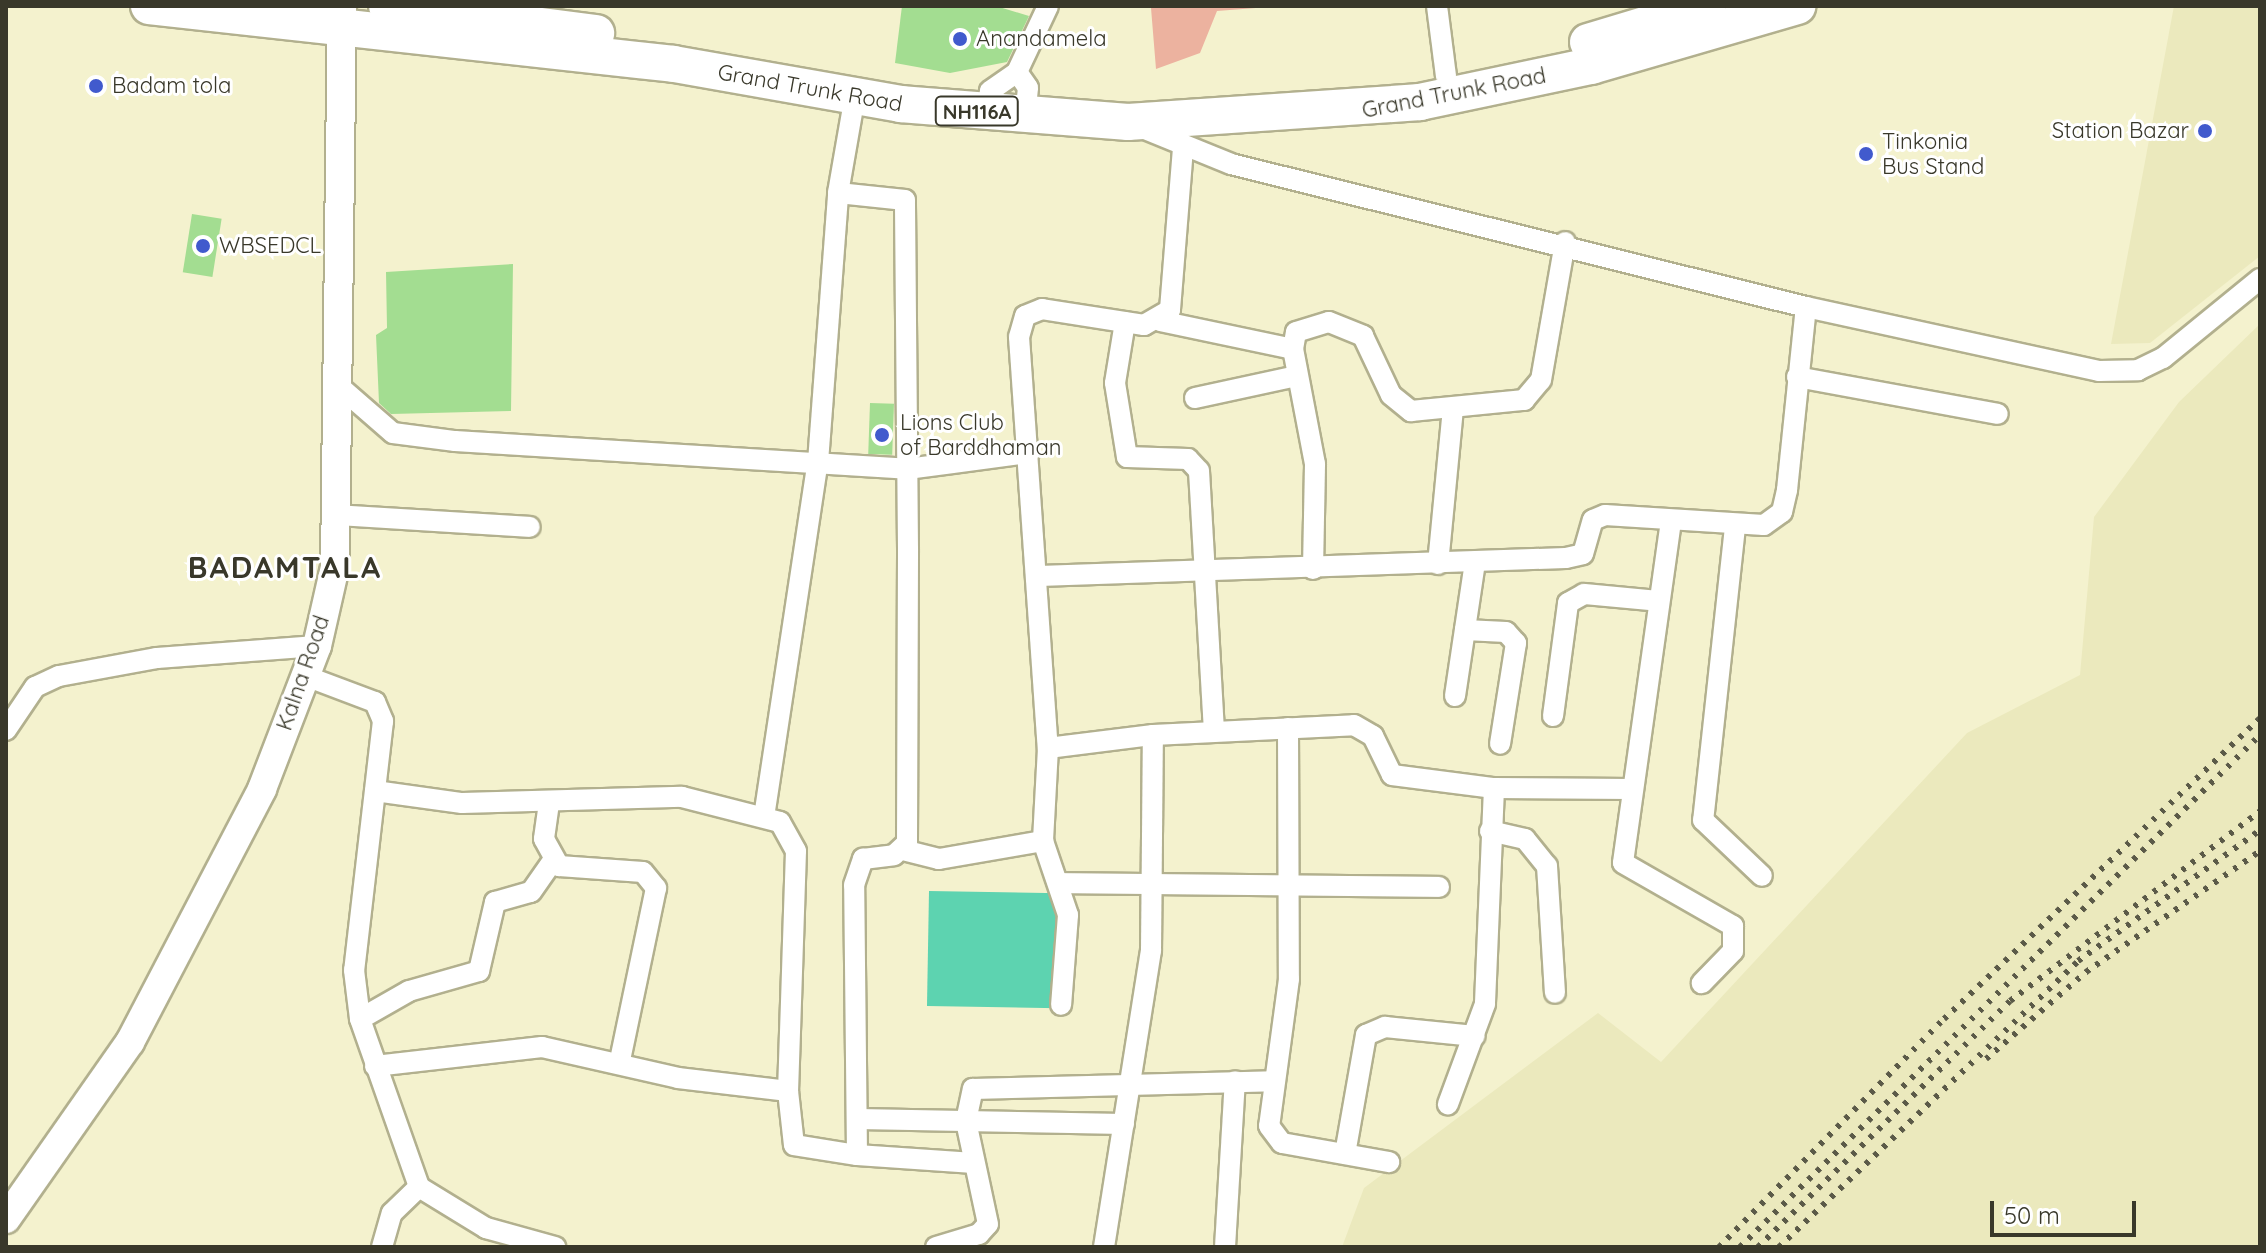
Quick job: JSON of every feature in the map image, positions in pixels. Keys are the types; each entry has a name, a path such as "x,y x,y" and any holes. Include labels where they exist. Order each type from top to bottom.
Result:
{"highway":[{"name":"Grand Trunk Road","path":"149,6 341,16 674,64 855,96 1009,98"},
{"name":"Grand Trunk Road","path":"387,6 429,8 1115,113 1420,102 1606,62 1797,6"},
{"name":"Grand Trunk Road","path":"1115,113 1308,94 1446,76 1708,6"}],"street":[{"path":"1009,98 1048,6"},
{"path":"1437,6 1446,76"},
{"name":"Kalna Road","path":"6,1219 130,1042 262,789 303,675 317,646 335,567 340,387 341,16"},
{"path":"764,817 818,462 838,193 855,96"},
{"path":"1115,113 1183,148 1565,242 1806,307 2099,371 2138,370 2260,279"},
{"path":"1160,321 1170,310 1183,148"},
{"path":"838,193 905,200 907,469 903,850"},
{"path":"1313,569 1315,464 1293,349 1296,332 1311,323 1347,327 1363,336 1400,405 1453,408 1508,404 1534,393 1565,242"},
{"path":"1039,576 1313,569 1577,556 1597,516 1735,527 1764,525 1782,512 1806,307"},
{"path":"1061,1005 1068,915 1043,841 1048,748 1039,576 1019,337 1025,316 1042,309 1125,322 1160,321 1293,349"},
{"path":"1125,322 1115,383 1124,449 1132,462 1196,462 1214,731"},
{"path":"1195,398 1297,376"},
{"path":"1797,377 1998,414"},
{"path":"340,387 393,433 907,469 1029,453"},
{"path":"1438,564 1453,408"},
{"path":"336,515 530,527"},
{"path":"1671,521 1623,863 1727,920 1736,934 1733,951 1702,983"},
{"path":"1735,527 1702,800 1714,837 1762,876"},
{"path":"1455,696 1475,562"},
{"path":"1553,716 1568,603 1584,594 1659,601"},
{"path":"1465,630 1506,632 1516,643 1500,744"},
{"path":"6,730 35,687 59,676 157,658 317,646"},
{"path":"303,675 375,702 383,721 354,970 360,1019 419,1187 486,1228 527,1243 555,1247"},
{"path":"1288,728 1289,979 1273,1081 1273,1137 1389,1162"},
{"path":"1048,748 1214,731 1367,728 1392,775 1494,788 1631,789"},
{"path":"1104,1247 1132,1080 1152,884 1153,735"},
{"path":"1448,1104 1475,1036 1489,973 1490,831 1494,788"},
{"path":"375,791 462,803 682,797 764,817 787,827 796,851 788,1091 794,1145 857,1155 974,1163"},
{"path":"549,803 544,839 553,860"},
{"path":"1490,831 1525,839 1547,866 1555,993"},
{"path":"857,1155 858,1119 850,1005 856,869 871,856 903,850 939,859 1043,841"},
{"path":"360,1019 409,991 479,971 495,902 531,892 553,860"},
{"path":"553,860 653,878 620,1060"},
{"path":"1059,883 1439,887"},
{"path":"1345,1154 1366,1035 1385,1027 1475,1036"},
{"path":"375,1066 542,1047 620,1060 678,1078 788,1091"},
{"path":"936,1247 979,1234 988,1224 966,1121 967,1096 984,1085 1132,1080 1273,1081"},
{"path":"1225,1247 1235,1081"},
{"path":"858,1119 1124,1124"},
{"path":"382,1247 392,1213 419,1187"}],"shaded area":[{"path":"1123,6 1282,6 1217,11 1200,53 1156,69 1151,8"},
{"name":"Station Bazar","path":"2174,6 2260,6 2260,256 2150,343 2111,344"},
{"path":"2260,324 2260,1247 1342,1247 1364,1188 1598,1013 1661,1062 1967,733 2080,675 2094,517 2179,402"},
{"path":"929,891 1061,893 1059,1008 927,1006"}],"building":[{"name":"Anandamela","path":"902,6 996,6 1029,16 1007,62 950,73 895,63"},
{"name":"WBSEDCL","path":"192,214 222,219 212,277 183,272"},
{"path":"513,264 511,411 391,414 379,403 376,335 387,328 386,272"},
{"path":"870,403 894,404 892,455 868,454"}],"railway":[{"path":"1719,1247 1944,1019 2260,718"},
{"path":"1740,1247 2260,735"},
{"path":"1758,1247 2010,1001 2260,811"},
{"path":"1779,1247 2078,961 2260,830"},
{"path":"1986,1059 2086,972 2260,851"}],"place":[{"name":"Anandamela","path":"960,39"},
{"name":"Badam tola","path":"96,86"},
{"name":"Station Bazar","path":"2205,131"},
{"name":"Tinkonia Bus Stand","path":"1866,154"},
{"name":"WBSEDCL","path":"203,246"},
{"name":"Lions Club of Barddhaman","path":"882,435"}],"district":[{"name":"BADAMTALA","path":"285,567"}]}
